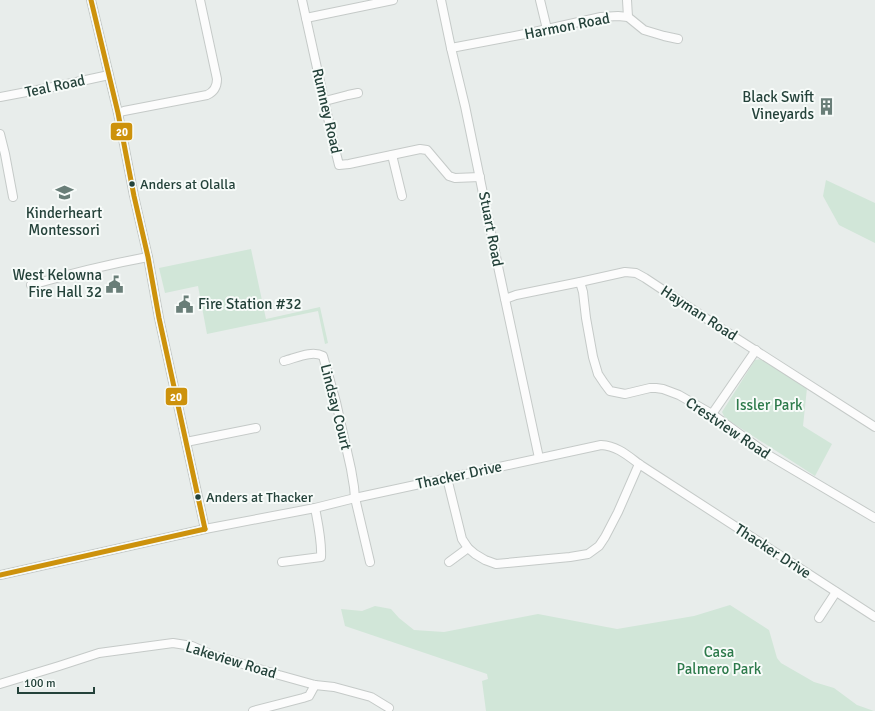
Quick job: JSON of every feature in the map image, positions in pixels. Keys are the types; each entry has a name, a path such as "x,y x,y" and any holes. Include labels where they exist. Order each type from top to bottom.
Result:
{"street":[{"path":"92,0 118,113 159,318 205,530"},
{"path":"118,113 207,95 215,89 217,79 200,0"},
{"name":"Rumney Road","path":"302,0 334,145 340,165 420,149 427,150 449,176 455,178 480,177"},
{"path":"306,18 393,0"},
{"name":"Stuart Road","path":"441,0 465,106 539,458"},
{"path":"540,0 547,29"},
{"path":"627,0 628,17"},
{"name":"Harmon Road","path":"451,48 525,34 601,17 618,16 628,17 644,30 678,39"},
{"name":"Teal Road","path":"0,97 109,75"},
{"path":"325,101 358,93"},
{"path":"0,134 13,197"},
{"path":"392,155 402,196"},
{"path":"31,285 71,274 148,257"},
{"name":"Hayman Road","path":"505,299 516,295 625,272 636,273 875,427"},
{"name":"Crestview Road","path":"580,282 583,292 593,357 598,374 610,391 625,394 650,388 663,389 679,395 712,414 770,456 875,518"},
{"path":"712,414 756,350"},
{"name":"Lindsay Court","path":"284,361 306,355 318,354 323,356 346,442 355,498"},
{"path":"186,442 256,428"},
{"name":"Thacker Drive","path":"0,575 601,445 613,447 875,617"},
{"path":"447,478 462,539 468,548 485,560 496,564 588,554 599,546 605,537 618,512 639,464"},
{"path":"355,498 370,562"},
{"path":"282,562 322,557 321,538 315,508"},
{"path":"450,562 468,548"},
{"path":"819,618 836,592"},
{"name":"Lakeview Road","path":"0,684 99,653 173,643 192,646 210,654 315,685 334,687 371,697 389,708"},
{"path":"253,711 309,696 315,685"}],"green space":[{"path":"826,180 875,203 875,243 839,225 823,196"},
{"path":"251,249 266,319 320,307 328,343 325,344 318,311 207,334 198,286 165,293 159,268"},
{"name":"Issler Park","path":"762,359 807,388 803,426 832,444 815,476 725,418 722,412 755,360"},
{"name":"Casa Palmero Park","path":"730,605 769,630 777,658 781,663 814,682 834,688 857,705 874,711 486,711 482,681 488,679 487,674 345,626 341,609 362,611 375,606 391,609 399,618 414,630 444,632 538,614 617,629 694,616"}],"transit line":[{"name":"20","path":"91,0 118,113 159,318 205,529"},
{"name":"20","path":"0,575 205,529"}],"place":[{"name":"Black Swift Vineyards","path":"827,106"},
{"name":"Anders at Olalla","path":"132,184"},
{"name":"Kinderheart Montessori","path":"64,192"},
{"name":"West Kelowna Fire Hall 32","path":"115,284"},
{"name":"Fire Station #32","path":"185,304"},
{"name":"Anders at Thacker","path":"198,497"}]}
